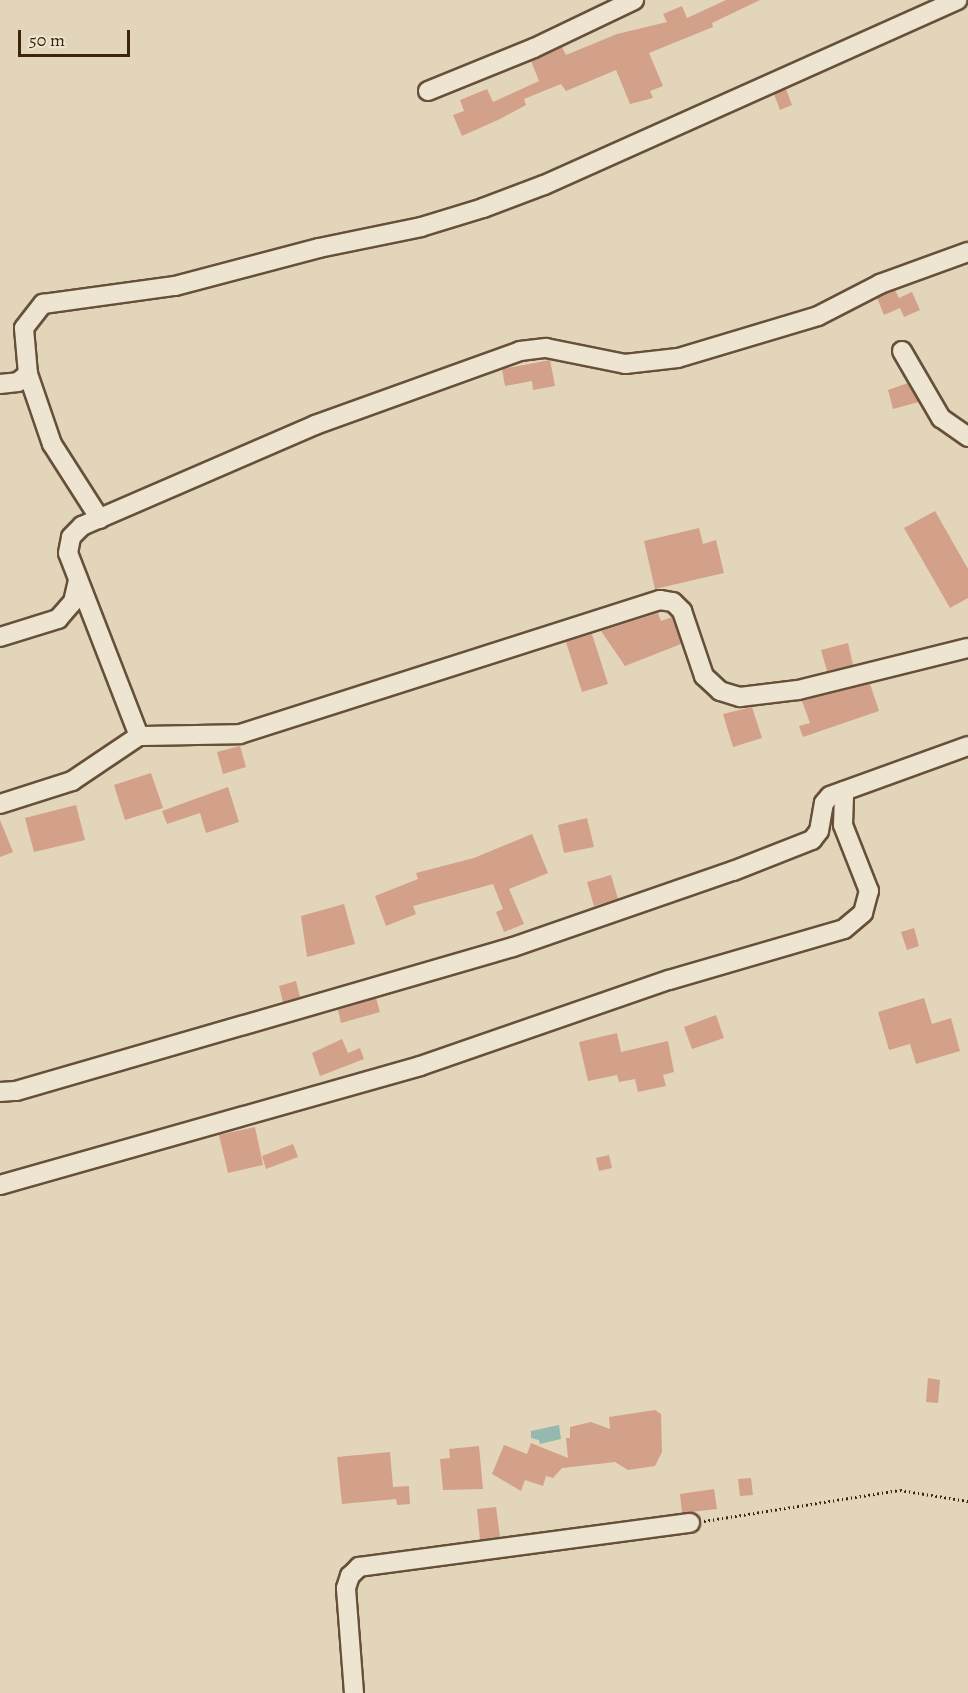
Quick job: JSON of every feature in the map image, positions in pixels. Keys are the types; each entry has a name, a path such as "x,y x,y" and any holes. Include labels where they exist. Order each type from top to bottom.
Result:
{"street":[{"path":"428,91 534,48 634,0"},
{"path":"100,519 52,444 28,374 24,328 34,310 43,304 175,286 319,248 421,227 483,208 544,184 957,0"},
{"path":"139,736 68,553 70,537 82,526 315,424 520,351 546,348 625,364 669,360 818,316 880,284 968,252"},
{"path":"902,351 941,418 968,437"},
{"path":"0,384 18,382 28,374"},
{"path":"0,637 58,619 73,602 78,580"},
{"path":"0,804 72,781 139,736 240,734 660,600 673,602 682,611 704,676 720,691 740,697 808,688 900,662 968,648"},
{"path":"0,1092 16,1091 513,947 733,871 812,840 819,831 824,803 844,790 968,746"},
{"path":"0,1185 420,1066 669,980 844,929 864,913 870,891 843,825 844,790"},
{"path":"354,1693 346,1595 350,1576 359,1567 690,1523"}],"path":[{"path":"690,1523 900,1490 968,1501"}],"water":[{"path":"559,1425 561,1439 540,1444 539,1440 531,1438 531,1431"}],"building":[{"path":"726,0 760,0 712,23 713,27 649,53 663,86 650,91 653,98 630,104 616,70 566,91 561,84 524,99 526,105 462,136 453,115 464,111 460,100 487,89 493,102 539,81 531,61 562,47 566,55 617,34 667,22 663,14 682,6 687,18"},
{"path":"786,89 792,105 780,110 774,94"},
{"path":"895,290 899,298 912,292 920,310 904,317 900,308 884,315 877,298"},
{"path":"550,360 555,386 533,390 532,381 505,386 502,369"},
{"path":"908,383 919,402 893,409 888,390"},
{"path":"935,511 968,569 968,598 950,608 904,528"},
{"path":"699,528 703,544 716,540 724,573 655,589 644,541"},
{"path":"658,613 661,621 672,617 681,644 625,666 601,631"},
{"path":"592,634 608,684 582,692 566,642"},
{"path":"848,643 853,665 827,671 821,650"},
{"path":"870,684 879,711 803,737 799,726 810,723 802,701"},
{"path":"752,707 762,738 733,747 723,714"},
{"path":"240,746 246,767 223,774 217,752"},
{"path":"151,773 163,808 125,820 114,785"},
{"path":"228,787 239,822 206,833 200,813 167,824 162,811"},
{"path":"76,805 85,840 34,852 25,818"},
{"path":"587,818 594,847 564,853 558,825"},
{"path":"0,820 13,852 0,857"},
{"path":"532,834 548,873 509,889 524,924 504,932 496,912 503,909 493,884 413,906 416,914 386,926 375,896 418,879 416,873 474,858"},
{"path":"611,875 618,899 594,906 587,882"},
{"path":"344,904 355,944 307,957 301,916"},
{"path":"914,928 919,946 907,950 901,932"},
{"path":"296,981 300,997 283,1002 279,986"},
{"path":"376,998 380,1012 341,1023 338,1010"},
{"path":"924,998 932,1024 951,1018 960,1051 916,1064 910,1044 889,1050 878,1012"},
{"path":"716,1015 724,1038 692,1049 684,1027"},
{"path":"617,1033 621,1052 668,1041 674,1072 663,1075 666,1086 638,1092 635,1079 619,1082 617,1075 588,1081 579,1042"},
{"path":"342,1039 348,1053 360,1048 364,1059 320,1076 312,1053"},
{"path":"255,1127 263,1165 228,1173 219,1135"},
{"path":"293,1144 298,1157 266,1169 262,1156"},
{"path":"609,1155 612,1168 599,1171 596,1158"},
{"path":"928,1378 940,1380 938,1403 926,1402"},
{"path":"655,1410 661,1414 662,1452 655,1466 628,1470 615,1462 562,1468 553,1478 546,1476 543,1486 525,1480 521,1491 492,1474 504,1445 527,1454 531,1443 568,1458 566,1438 570,1438 570,1427 591,1422 610,1429 609,1417"},
{"path":"479,1446 483,1489 443,1490 440,1459 450,1458 449,1449"},
{"path":"390,1452 393,1487 409,1486 410,1504 397,1505 396,1499 342,1504 337,1457"},
{"path":"751,1478 753,1495 740,1496 738,1479"},
{"path":"714,1489 717,1509 682,1513 680,1494"},
{"path":"496,1507 500,1537 480,1540 477,1509"}]}
